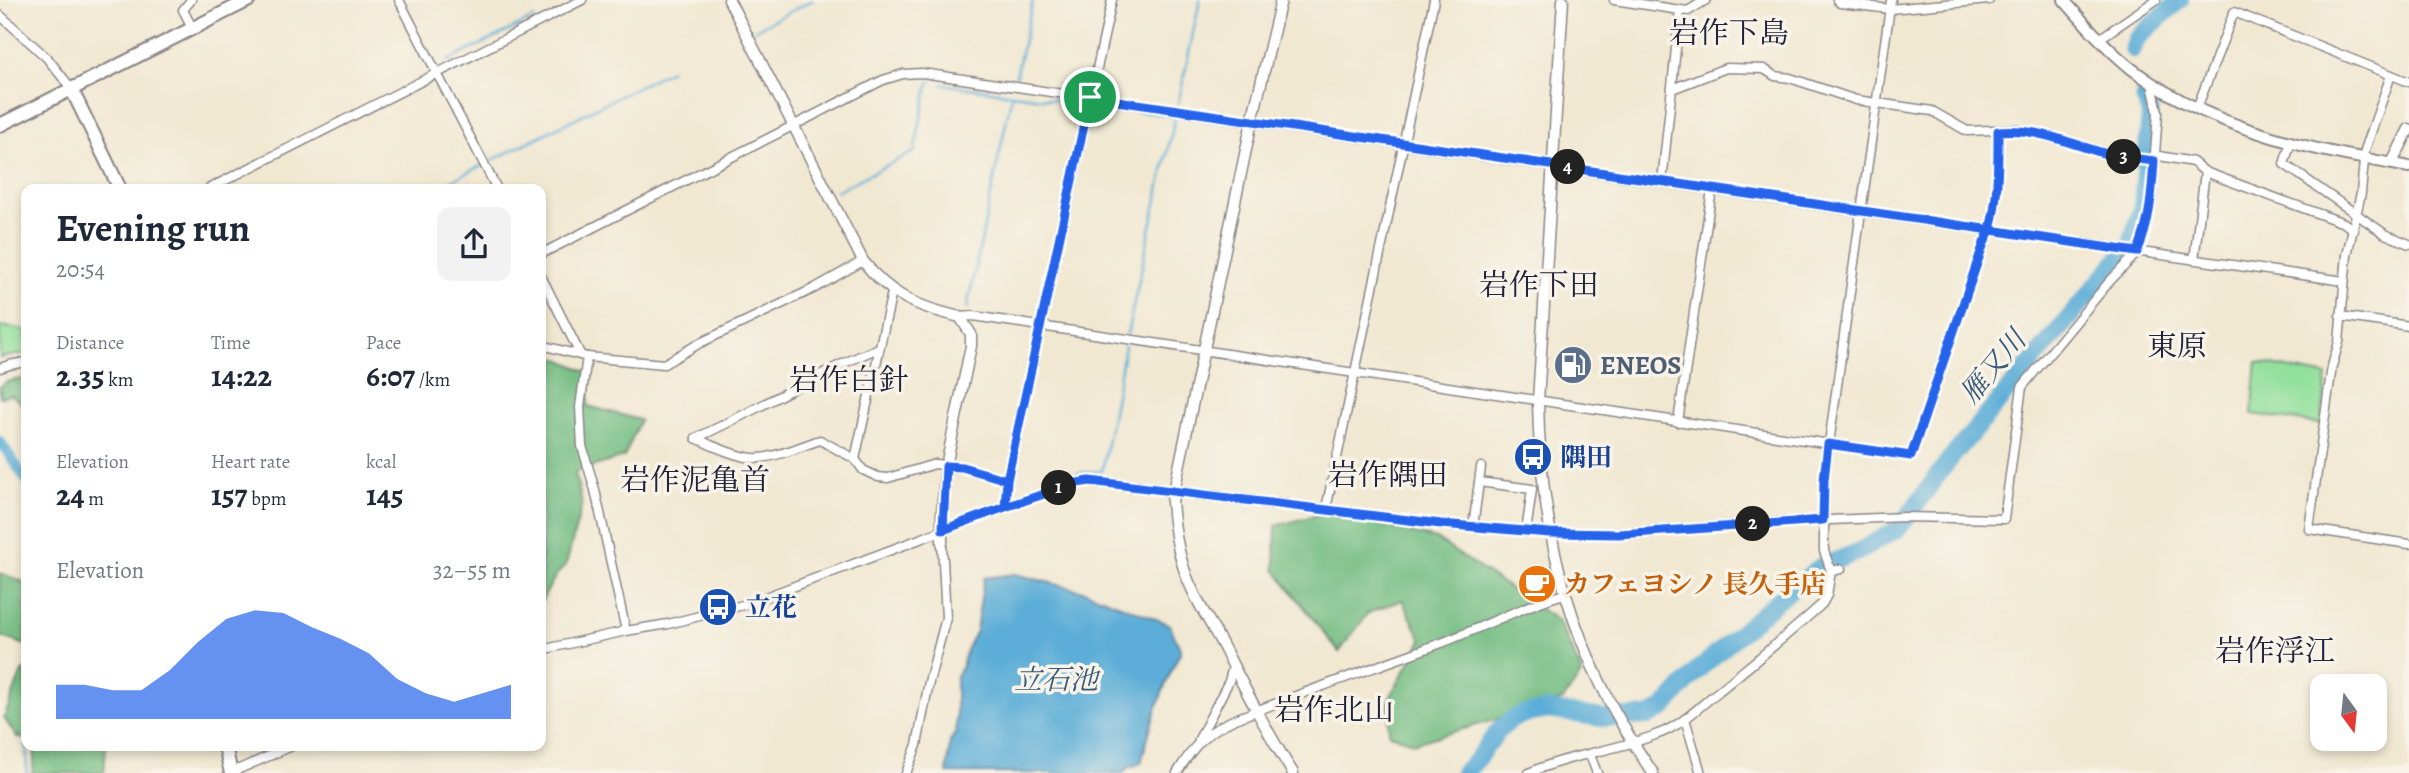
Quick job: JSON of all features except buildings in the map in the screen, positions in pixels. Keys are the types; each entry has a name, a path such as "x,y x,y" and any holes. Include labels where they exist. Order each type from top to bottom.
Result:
{"main road":[{"path":"0,125 250,0"},
{"path":"2064,0 2099,39 2131,68 2152,84 2197,108 2236,125 2291,142 2409,167"},
{"path":"71,88 118,184"},
{"path":"226,751 231,773"}],"street":[{"path":"191,0 183,10 193,29"},
{"path":"400,0 494,184"},
{"path":"218,184 582,0"},
{"path":"729,0 863,261 892,292 928,308 960,317 973,316 1911,456 1984,243 1991,230 1998,162 1998,131"},
{"path":"1005,507 1007,480 1112,0"},
{"path":"1281,0 1252,121 1172,501 1181,558 1192,588 1255,711 1293,773"},
{"path":"1326,509 1434,0"},
{"path":"1563,0 1538,401 1541,469 1550,533 1564,594 1581,642 1631,742 1653,773"},
{"path":"1614,0 1688,11 1706,0"},
{"path":"1837,0 1840,3 1890,4 1989,0"},
{"path":"2099,39 2156,0"},
{"path":"1529,773 1552,763 1590,755 1660,734 1685,719 1767,654 1822,604 1827,595 1831,570 1823,520 1824,480 1890,4"},
{"path":"1662,182 1679,10"},
{"path":"2197,108 2234,12 2409,82"},
{"path":"0,15 47,58 71,88"},
{"path":"1672,89 1726,68 1764,69 1775,76 1790,78 1856,100 1932,111 1967,131 2016,129 2138,160 2193,162 2205,172 2344,223 2354,230"},
{"path":"546,251 883,80 903,74 922,73 2344,281"},
{"path":"2391,75 2365,150 2357,214 2344,281 2339,342 2332,366 2309,529 2409,544"},
{"path":"546,649 668,624 747,604 1005,507 1090,481 1473,527 1550,533 1619,534 1908,517 2004,519 2022,387 2137,252 2148,221 2158,112 2152,84"},
{"path":"2392,163 2409,129"},
{"path":"2291,142 2284,163 2385,234 2409,244"},
{"path":"2194,260 2205,172"},
{"path":"1678,422 1713,190"},
{"path":"546,346 584,355 664,364 863,261"},
{"path":"546,285 584,355 580,407 582,446 595,490 626,631"},
{"path":"855,458 892,292"},
{"path":"2340,316 2409,326"},
{"path":"906,773 918,745 929,682 946,618 942,543 946,466 971,346 971,334 960,317"},
{"path":"879,348 696,438 710,446 758,459 820,440 855,458 863,470 878,477 888,478 935,464 962,467 1007,480"},
{"path":"0,368 21,363"},
{"path":"1473,527 1481,467"},
{"path":"1479,482 1532,489 1526,532"},
{"path":"1831,570 1842,569"},
{"path":"1197,742 1216,727 1255,711 1564,594"},
{"path":"1177,773 1197,742 1229,681 1233,667"},
{"path":"1685,719 1701,773"},
{"path":"231,773 281,751"},
{"path":"1590,755 1597,773"}],"green space":[{"path":"0,326 21,329 21,354 0,358"},
{"path":"546,356 562,360 590,373 588,406 640,420 624,457 575,472 582,504 566,565 556,575 546,593"},
{"path":"2257,362 2327,376 2321,424 2252,414"},
{"path":"21,379 21,403 12,395 0,397 0,387 6,382"},
{"path":"1327,512 1436,539 1558,621 1582,673 1563,700 1415,743 1389,734 1388,701 1422,640 1402,600 1368,613 1339,652 1275,570 1276,526"},
{"path":"0,573 21,581 21,643 0,636"},
{"path":"21,674 21,738 17,737 4,718"},
{"path":"35,751 106,751 104,773 32,773"}],"water":[{"name":"立石池","path":"1015,574 1087,592 1169,624 1181,651 1158,706 1141,763 1127,768 1124,773 947,773 950,741 956,732 956,676 976,631 984,578"}],"waterway":[{"path":"754,30 813,0"},
{"path":"1015,80 1033,0"},
{"path":"1178,105 1200,0"},
{"name":"雁又川","path":"2133,49 2137,38 2180,0"},
{"path":"448,61 534,18"},
{"path":"445,184 671,70"},
{"path":"836,191 914,152 931,82"},
{"path":"942,84 1083,104"},
{"path":"967,308 1012,94"},
{"name":"雁又川","path":"1463,773 1499,730 1524,714 1549,710 1603,718 1649,716 1664,708 1699,669 1820,567 1860,551 1899,528 1946,464 2131,244 2142,208 2150,114 2144,96"},
{"path":"1093,106 1175,116"},
{"path":"1127,334 1175,118"},
{"path":"1063,479 1079,473 1102,471 1125,346"},
{"path":"0,441 21,472"},
{"path":"27,751 27,773"}],"place":[{"name":"ENEOS","path":"1573,365"},
{"name":"隅田","path":"1533,457"},
{"name":"カフェヨシノ 長久手店","path":"1537,584"},
{"name":"立花","path":"718,607"}],"district":[{"name":"岩作下島","path":"1729,33"},
{"name":"岩作下田","path":"1539,285"},
{"name":"東原","path":"2177,346"},
{"name":"岩作白針","path":"849,380"},
{"name":"岩作隅田","path":"1388,475"},
{"name":"岩作泥亀首","path":"695,480"},
{"name":"岩作浮江","path":"2275,651"},
{"name":"岩作北山","path":"1334,710"}],"route":[{"path":"1090,97 1007,480 1005,507 943,530 943,484 946,466 962,467 1007,480 1005,507 1090,481 1441,524 1550,533 1619,534 1823,520 1828,444 1911,456 1984,243 1991,230 1998,162 1998,131 2016,129 2113,155 2154,161 2152,195 2148,221 2137,252 2048,240 1991,230 1090,97"}]}
